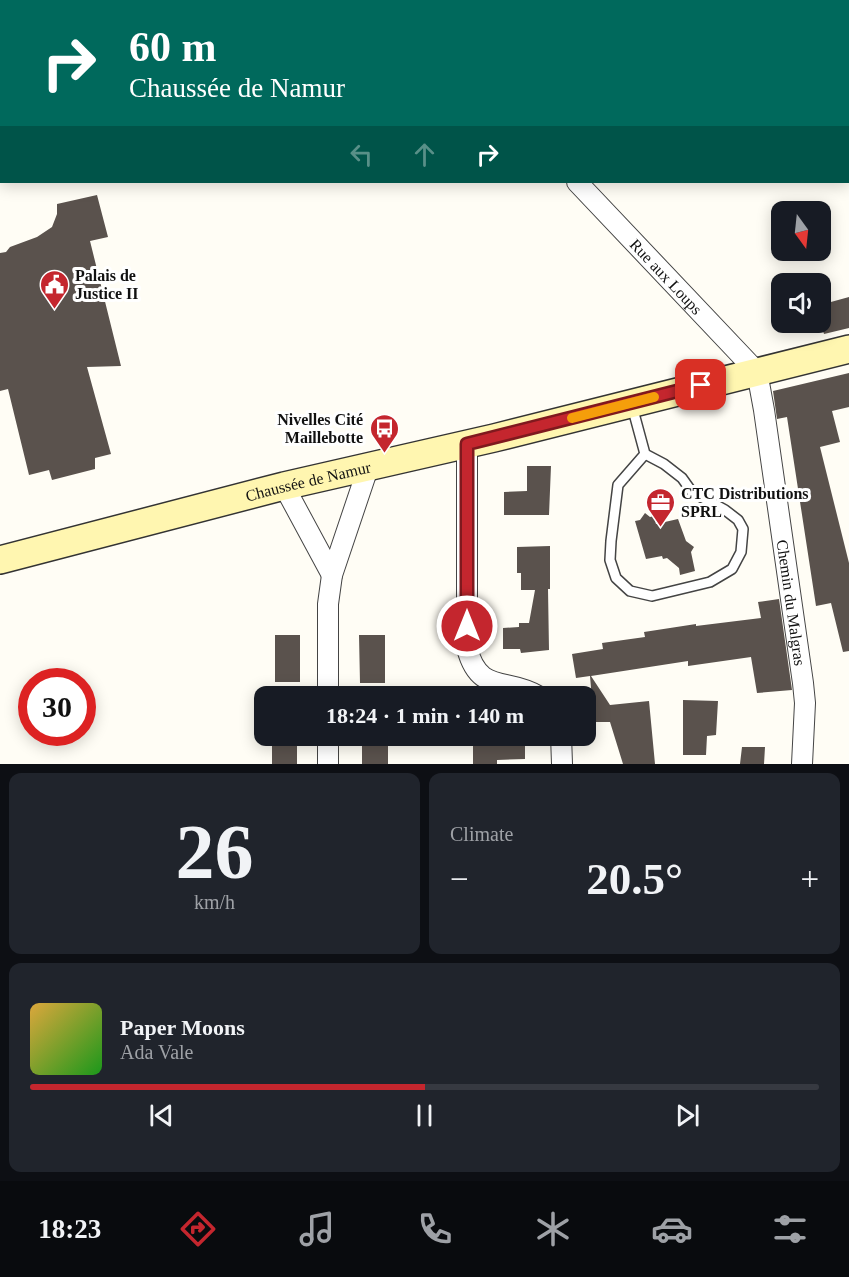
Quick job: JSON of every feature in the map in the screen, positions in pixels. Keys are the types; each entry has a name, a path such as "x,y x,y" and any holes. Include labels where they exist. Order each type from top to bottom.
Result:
{"street":[{"name":"Rue aux Loups","path":"578,183 756,372"},
{"name":"Chaussée de Namur","path":"0,560 284,486 467,444 849,349"},
{"name":"Chemin du Malgras","path":"756,372 764,410 803,683 805,703 802,764"},
{"path":"467,444 467,648 470,659 480,676 505,686"},
{"path":"328,686 328,604 332,575 368,468"},
{"path":"284,486 332,575"},
{"path":"328,746 328,764"},
{"path":"561,746 562,764"}],"lane":[{"path":"631,403 645,454 664,464 682,478 692,492 738,520 743,529 741,552 732,569 710,582 652,596 630,591 616,578 610,560 618,485 645,454"}],"building":[{"name":"Palais de Justice II","path":"97,195 108,237 90,241 121,366 87,367 111,454 95,458 95,469 52,480 49,470 29,475 8,389 0,391 0,253 37,237 52,227 57,214 57,204"},
{"path":"849,297 849,328 831,332 831,302"},
{"path":"849,373 849,407 832,411 840,442 820,447 849,563 849,651 843,652 831,603 816,606 787,417 777,419 773,391"},
{"path":"527,466 551,466 549,515 504,515 504,492 527,491"},
{"path":"645,513 650,517 654,516 656,524 678,519 686,541 694,547 691,552 695,571 680,575 679,568 667,558 663,559 662,556 646,559 635,521 640,520"},
{"path":"550,546 549,650 521,653 520,649 503,649 503,628 519,627 519,623 529,623 535,590 521,590 521,573 517,573 517,547"},
{"path":"779,599 792,690 757,693 751,657 688,666 688,661 591,676 610,705 649,701 655,764 623,764 610,722 596,722 596,686 591,686 590,676 576,678 572,654 603,649 602,643 645,637 644,632 761,618 758,602"},
{"path":"275,635 300,635 300,682 275,682"},
{"path":"359,635 385,635 385,683 360,683"},
{"path":"683,700 718,701 716,735 707,736 706,755 683,755"},
{"path":"272,746 297,746 297,764 272,764"},
{"path":"362,746 388,746 388,764 362,764"},
{"path":"473,746 525,746 525,759 497,760 497,764 473,764"},
{"path":"742,747 765,747 764,764 740,764"}],"slow traffic":[{"path":"572,418 654,397"}],"place":[{"name":"Palais de Justice II","path":"54,310"},
{"name":"Nivelles Cité Maillebotte","path":"384,454"},
{"name":"CTC Distributions SPRL","path":"660,528"}],"route":[{"path":"467,626 467,444 701,385"}]}
